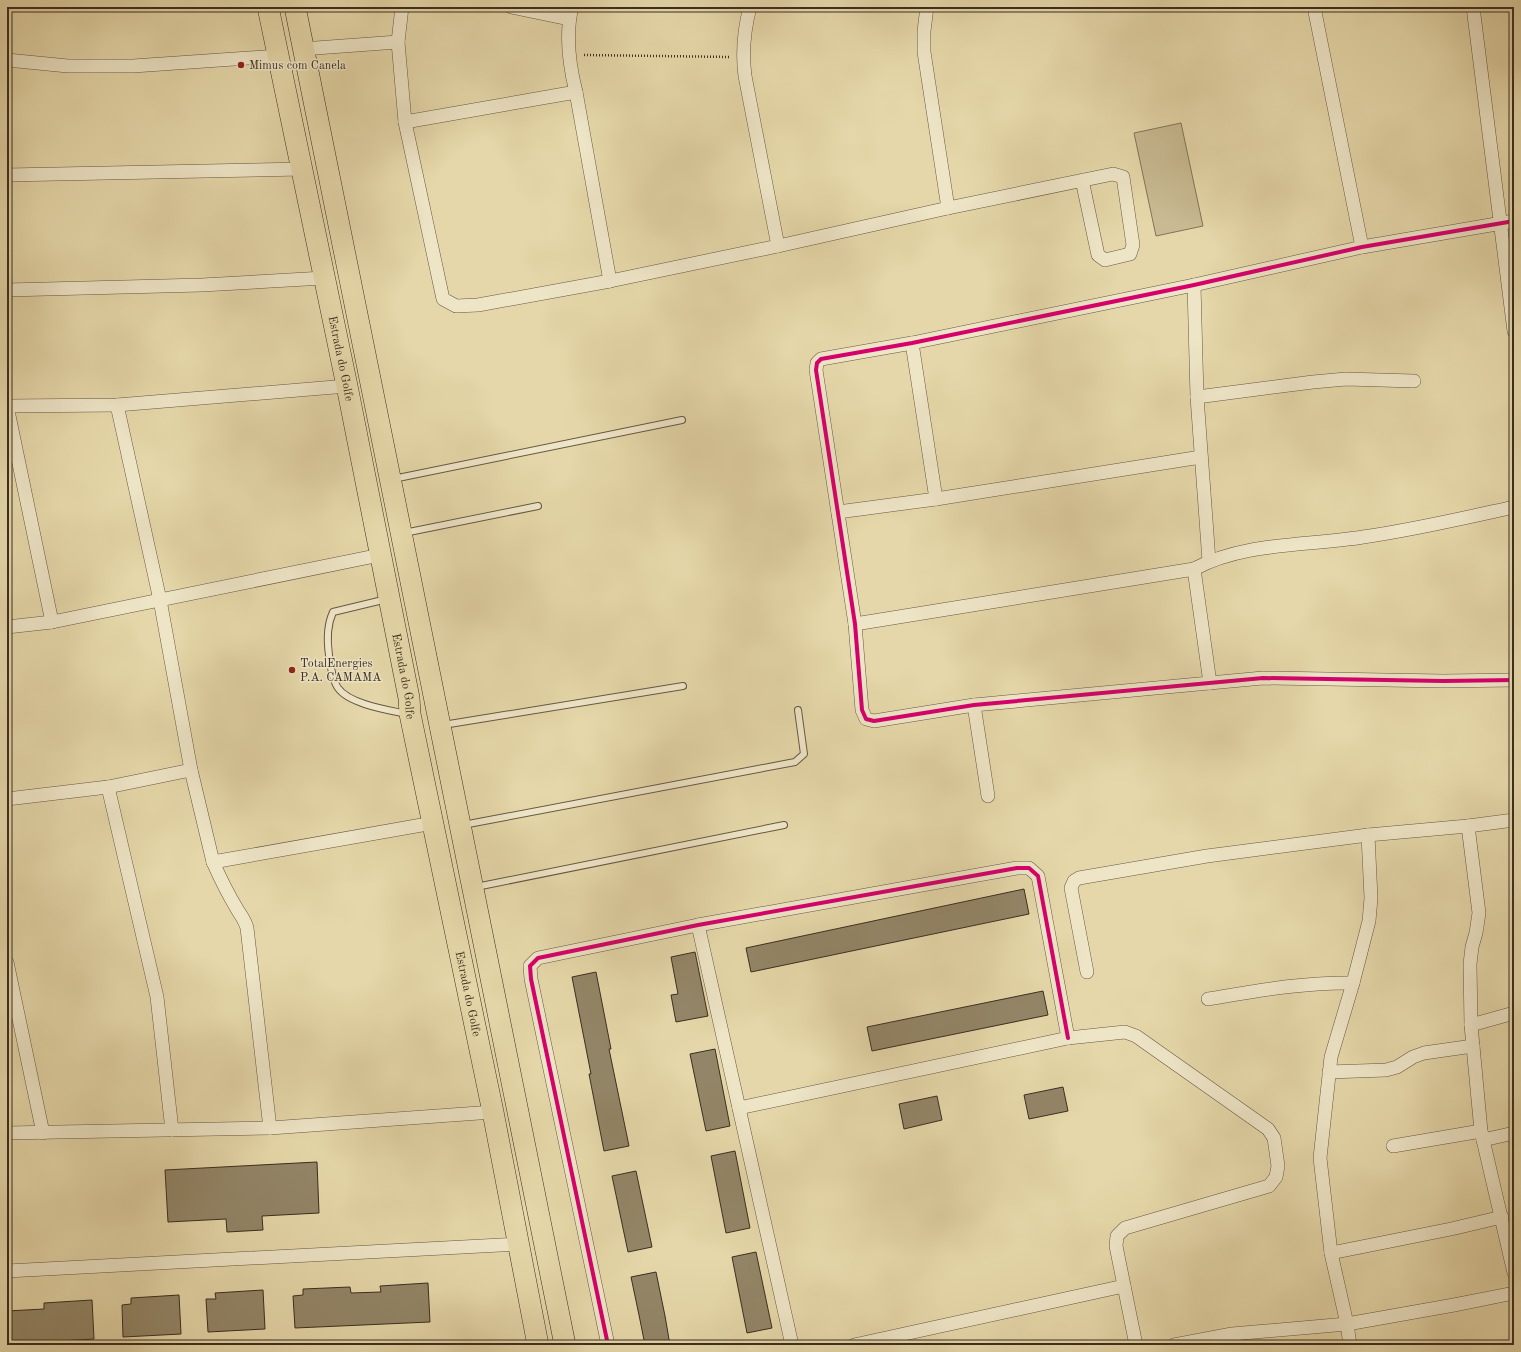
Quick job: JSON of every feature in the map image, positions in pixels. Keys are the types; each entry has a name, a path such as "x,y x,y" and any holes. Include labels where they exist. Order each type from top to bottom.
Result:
{"highway":[{"name":"Estrada do Golfe","path":"268,7 347,386 388,599 409,698 410,714 493,1112 538,1345"},
{"name":"Estrada do Golfe","path":"294,7 565,1345"}],"street":[{"path":"402,7 398,42 405,122 442,299 456,306 478,305 610,281 778,246 948,208 1082,180 1113,174 1123,178 1134,245 1130,254 1105,260 1098,255 1082,180"},
{"path":"511,7 570,13 569,55 571,73 576,92 610,281"},
{"path":"750,7 742,58 744,76 778,246"},
{"path":"927,7 924,31 924,52 948,208"},
{"path":"1314,7 1362,247"},
{"path":"1473,7 1514,331"},
{"path":"302,49 398,42"},
{"path":"7,60 68,66 132,66 278,56"},
{"path":"405,122 576,92"},
{"path":"7,175 302,169"},
{"path":"1514,221 1362,247 1194,285 912,343 821,359 817,364 816,370 854,624 862,710 866,719 874,722 974,705 1263,678 1443,681 1514,680"},
{"path":"7,290 202,285 324,278"},
{"path":"1194,285 1197,397 1209,560"},
{"path":"912,343 936,499"},
{"path":"1197,397 1339,380 1414,381"},
{"path":"52,622 7,406 117,405 347,386"},
{"path":"117,405 160,600 191,770 213,862 237,909 244,918 247,928 270,1128"},
{"path":"838,512 936,499 1201,457"},
{"path":"854,624 1194,569 1209,560 1254,550 1398,532 1514,507"},
{"path":"7,627 52,622 380,555"},
{"path":"1194,569 1210,683"},
{"path":"974,705 988,796"},
{"path":"7,799 108,787 191,770"},
{"path":"108,787 157,997 172,1130"},
{"path":"1087,972 1071,888 1074,881 1079,878 1207,856 1368,835 1468,826 1514,820"},
{"path":"213,862 433,823"},
{"path":"1468,826 1479,913 1470,964 1471,1025 1482,1136 1502,1217 1509,1230 1514,1273"},
{"path":"1350,1345 1347,1324 1331,1253 1320,1158 1331,1057 1353,983 1368,921 1371,898 1368,835"},
{"path":"608,1345 531,979 530,966 538,958 698,925 1017,868 1029,868 1038,876 1068,1038"},
{"path":"698,925 792,1345"},
{"path":"7,962 43,1133"},
{"path":"1208,999 1292,986 1353,983"},
{"path":"1471,1025 1514,1014"},
{"path":"739,1108 1068,1038 1126,1032 1136,1036 1268,1129 1274,1138 1278,1166 1276,1178 1269,1186 1126,1228 1117,1236 1116,1246 1136,1345"},
{"path":"1329,1072 1386,1070 1397,1067 1413,1057 1424,1053 1473,1046"},
{"path":"7,1133 270,1128 493,1112"},
{"path":"1393,1146 1514,1134"},
{"path":"1331,1253 1451,1229 1502,1217"},
{"path":"7,1271 518,1244"},
{"path":"854,1345 1124,1286"},
{"path":"1174,1345 1232,1334 1347,1324 1454,1305 1514,1292"}],"lane":[{"path":"389,480 682,420"},
{"path":"400,534 538,506"},
{"path":"388,599 332,612 327,642 331,666 338,688 352,699 372,707 410,714"},
{"path":"439,725 683,686"},
{"path":"460,826 795,762 804,754 798,710"},
{"path":"472,888 784,825"}],"path":[{"path":"569,55 742,58"}],"shaded area":[{"path":"1181,123 1203,226 1156,236 1134,133"}],"building":[{"path":"1024,889 1029,914 751,972 746,948"},
{"path":"695,952 708,1016 676,1022 671,995 678,994 671,957"},
{"path":"596,972 611,1049 609,1049 629,1146 604,1151 572,977"},
{"path":"1043,991 1048,1015 872,1051 867,1027"},
{"path":"715,1049 730,1126 706,1131 690,1054"},
{"path":"1063,1087 1068,1111 1029,1119 1024,1095"},
{"path":"937,1096 942,1120 904,1129 899,1104"},
{"path":"735,1151 750,1228 726,1233 711,1156"},
{"path":"317,1162 319,1213 262,1216 263,1230 227,1232 226,1219 168,1222 165,1170"},
{"path":"636,1171 652,1247 628,1252 612,1176"},
{"path":"756,1252 772,1328 747,1333 732,1257"},
{"path":"656,1272 670,1345 645,1345 631,1277"},
{"path":"428,1283 430,1322 295,1328 293,1296 303,1295 303,1289 350,1287 351,1293 381,1292 380,1286"},
{"path":"263,1290 265,1329 208,1332 206,1299 216,1299 215,1293"},
{"path":"179,1295 181,1334 123,1337 122,1305 131,1304 131,1298"},
{"path":"92,1300 94,1339 7,1344 7,1311 44,1309 44,1303"}],"cycle path":[{"path":"1514,221 1362,247 1194,285 912,343 821,359 817,363 816,370 855,624 862,710 866,719 874,721 974,705 1263,678 1443,681 1514,680"},
{"path":"608,1345 531,979 530,966 538,958 698,925 1017,868 1029,868 1038,876 1068,1038"}],"place":[{"name":"Mimus com Canela","path":"241,65"},
{"name":"TotalEnergies P.A. CAMAMA","path":"292,670"}]}
